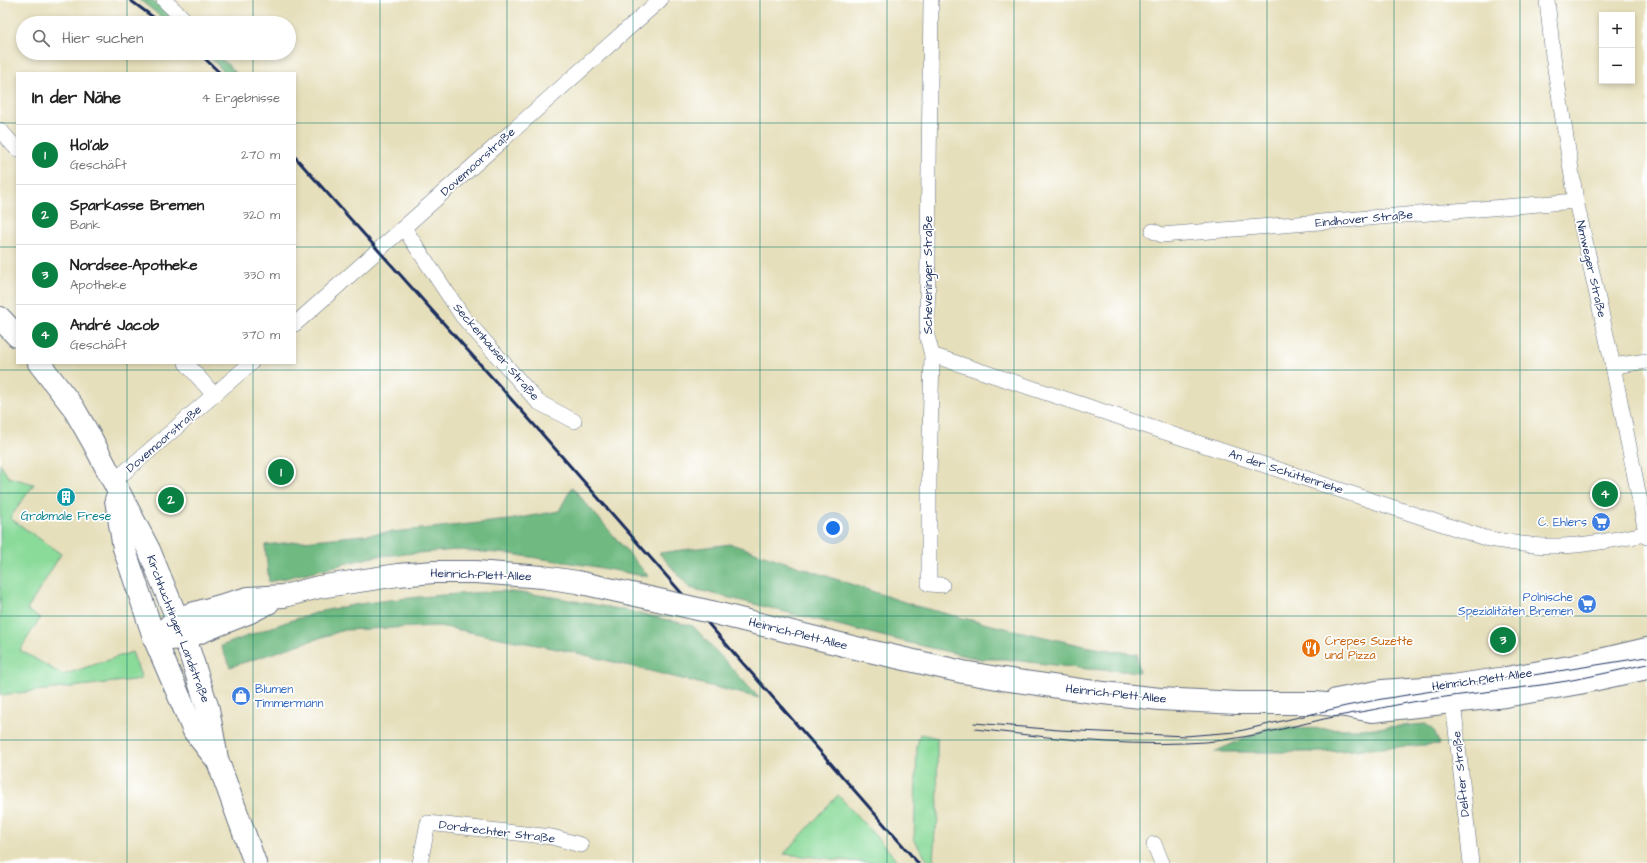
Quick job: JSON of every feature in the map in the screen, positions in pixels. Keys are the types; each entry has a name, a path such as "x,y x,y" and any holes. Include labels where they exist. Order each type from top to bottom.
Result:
{"main road":[{"path":"0,318 16,335"},
{"name":"Kirchhuchtinger Landstraße","path":"41,364 73,407 93,442 149,550 181,628 208,709 217,760 255,863"},
{"name":"Kirchhuchtinger Landstraße","path":"114,482 124,548 155,640 194,731 217,760"},
{"name":"Heinrich-Plett-Allee","path":"155,640 248,598 284,596 319,587 398,575 434,572 476,572 543,577 577,582 711,612 864,650 1003,679 1094,692 1160,699 1237,704 1315,703 1346,706 1372,711 1453,694 1647,649"},
{"name":"Heinrich-Plett-Allee","path":"1453,694 1505,696 1564,686 1647,668"}],"street":[{"path":"164,0 181,16"},
{"name":"Dovemoorstraße","path":"296,323 660,0"},
{"name":"Scheveninger Straße","path":"931,0 927,336 932,355 929,477 929,584 942,584"},
{"name":"Nimweger Straße","path":"1547,0 1553,56 1576,201 1613,366 1647,536"},
{"path":"0,130 16,149"},
{"name":"Eindhover Straße","path":"1153,231 1162,235 1576,201"},
{"name":"Seckenhauser Straße","path":"404,228 463,317 538,402 574,421"},
{"name":"An der Schüttenriehe","path":"932,355 1485,538 1519,544 1550,546 1575,545 1647,536"},
{"path":"1613,366 1647,361"},
{"path":"187,364 214,395"},
{"name":"Dovemoorstraße","path":"114,482 249,364"},
{"name":"Delfter Straße","path":"1453,694 1471,863"},
{"name":"Dordrechter Straße","path":"420,863 428,823 552,837 581,845"},
{"path":"1154,844 1162,863"}],"green space":[{"path":"140,0 153,0 170,16 160,16"},
{"path":"213,60 222,60 235,72 224,72"},
{"path":"0,463 8,477 34,484 10,518 61,554 27,610 40,618 20,650 63,675 132,652 142,679 0,695"},
{"path":"572,487 649,577 591,566 510,554 458,550 377,556 269,582 265,545 509,520 559,511"},
{"path":"731,544 916,606 1089,647 1137,654 1139,672 1087,669 1004,659 980,659 914,644 690,588 659,553"},
{"path":"502,591 547,596 629,611 693,626 759,698 573,652 439,626 344,630 230,667 221,646 287,622 327,610 392,600"},
{"path":"1426,724 1435,732 1439,744 1323,752 1214,752 1268,728 1363,729"},
{"path":"920,734 938,738 938,821 935,830 933,863 930,863 914,841 917,746"},
{"path":"838,795 900,863 869,863 784,854"}],"tram line":[{"path":"974,723 1059,730 1185,736 1235,732 1382,699 1647,657"},
{"path":"975,729 1054,738 1107,742 1160,744 1204,742 1255,735 1332,717 1413,702 1567,681 1647,664"}],"railway":[{"path":"130,0 152,16"},
{"path":"206,60 219,72"},
{"path":"296,158 529,419 918,863"}],"place":[{"name":"Hol'ab","path":"281,472"},
{"name":"André Jacob","path":"1605,494"},
{"name":"Grabmale Frese","path":"66,497"},
{"name":"Sparkasse Bremen","path":"171,500"},
{"name":"C. Ehlers","path":"1601,522"},
{"name":"Polnische Spezialitäten Bremen","path":"1587,604"},
{"name":"Nordsee-Apotheke","path":"1503,640"},
{"name":"Crepes Suzette und Pizza","path":"1311,648"},
{"name":"Blumen Timmermann","path":"241,696"}]}
